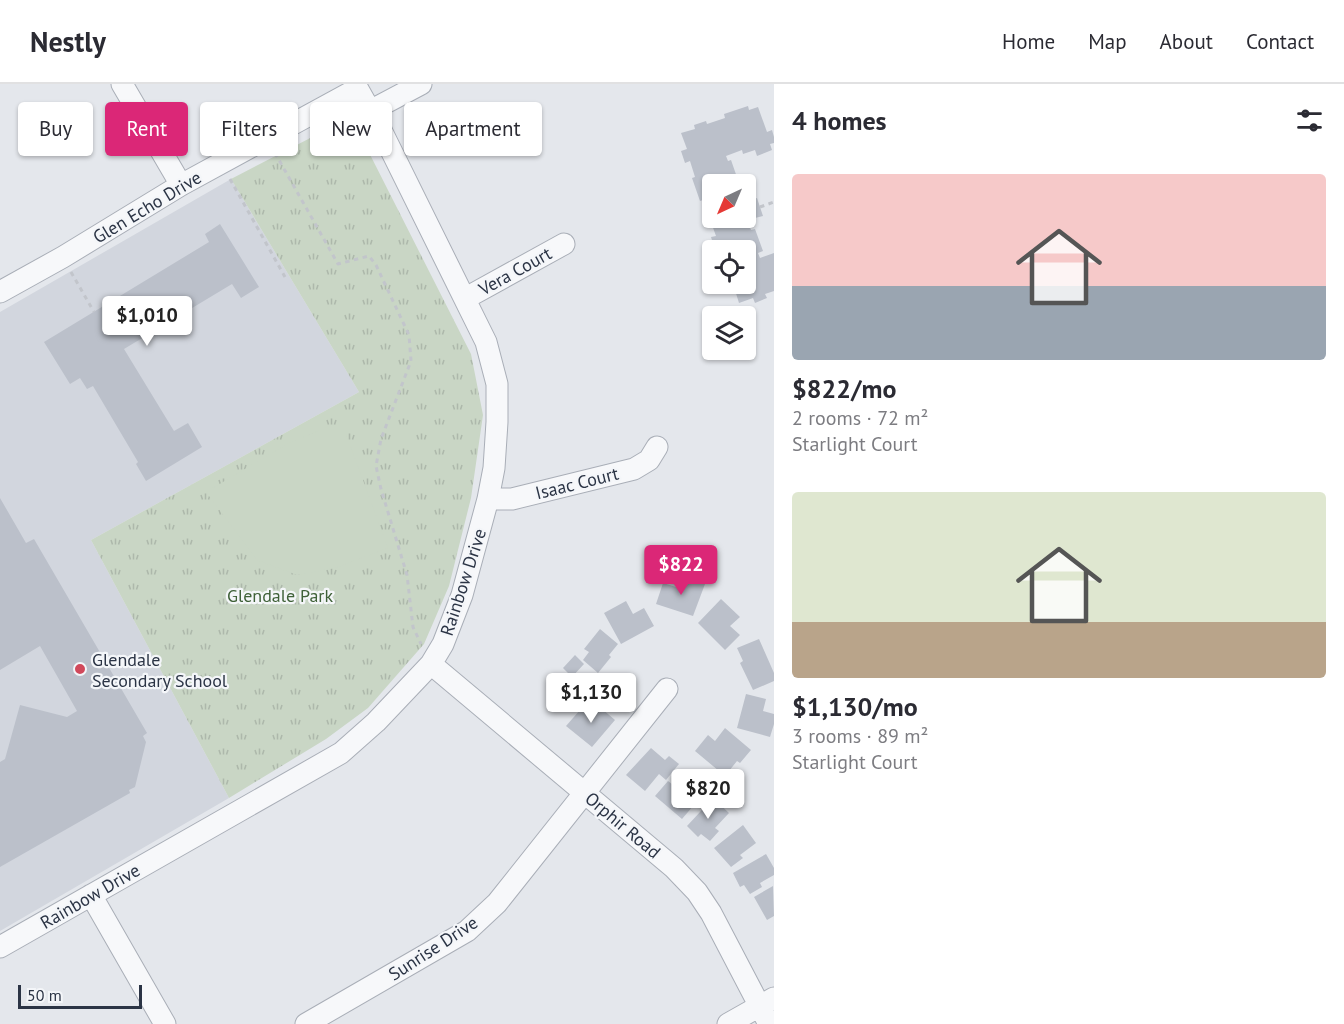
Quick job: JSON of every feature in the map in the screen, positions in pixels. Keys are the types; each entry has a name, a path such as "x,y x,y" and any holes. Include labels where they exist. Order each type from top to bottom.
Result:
{"street":[{"path":"122,84 181,185"},
{"path":"387,102 421,84"},
{"name":"Glen Echo Drive","path":"298,121 356,87"},
{"name":"Rainbow Drive","path":"356,87 365,102"},
{"name":"Rainbow Drive","path":"0,948 341,753 376,722 431,664 443,644 462,595 488,499 494,468 497,384 486,342 466,298 392,154"},
{"name":"Glen Echo Drive","path":"0,292 63,257 181,185 235,156"},
{"name":"Vera Court","path":"466,298 564,244"},
{"name":"Isaac Court","path":"488,499 512,500 634,469 649,460 657,447"},
{"name":"Orphir Road","path":"431,664 675,868 697,892 711,913 768,1009"},
{"name":"Sunrise Drive","path":"306,1024 467,931 497,903 667,689"},
{"path":"91,895 165,1024"},
{"path":"729,1024 768,1009"}],"path":[{"path":"277,156 338,264 369,256 376,265 409,334 411,361 381,439 376,466 408,574 413,627 431,664"},
{"path":"222,163 285,277"},
{"path":"760,207 774,202"},
{"path":"63,257 94,312"}],"shaded area":[{"path":"231,179 359,392 91,540 229,798 0,931 0,312"}],"green space":[{"name":"Glendale Park","path":"310,138 310,156 371,156 471,354 483,415 471,498 449,586 424,644 368,708 326,739 229,798 91,540 359,392 231,179 276,156 298,156 298,144"},
{"path":"330,426 346,434 388,548 335,568 297,575 257,560 206,492 289,443"}],"building":[{"path":"748,106 749,110 758,107 767,132 772,130 774,143 770,144 772,150 757,156 755,150 743,154 742,150 726,156 728,161 731,160 736,174 702,174 702,200 700,201 692,178 695,177 690,161 685,163 681,151 687,149 681,133 695,129 694,125 706,121 707,124 725,118 724,114"},
{"path":"756,198 763,216 756,218"},
{"path":"220,224 259,287 241,298 232,284 124,349 174,431 188,423 202,447 146,481 136,464 138,462 93,386 87,389 80,378 70,384 44,342 209,242 205,234"},
{"path":"713,228 755,229 763,251 758,253 760,258 774,253 774,291 765,294 767,298 755,303 753,298 739,303 736,294 756,294 756,240 712,240 711,237 716,236"},
{"path":"0,498 26,543 34,539 147,733 143,736 146,742 135,787 129,790 130,793 0,867 0,762 5,759 20,705 67,717 77,711 40,646 0,670"},
{"path":"679,576 705,584 693,616 656,604 663,583 676,587"},
{"path":"721,599 740,617 730,626 740,635 725,650 698,623"},
{"path":"626,601 633,614 644,608 654,626 621,644 604,613"},
{"path":"600,629 618,644 598,673 583,660 589,652 584,649"},
{"path":"759,639 774,673 774,681 753,690 740,663 743,661 737,648"},
{"path":"575,655 584,664 572,677 563,668"},
{"path":"746,694 766,699 763,711 774,714 770,737 737,728"},
{"path":"595,703 615,720 592,747 566,726 580,710 586,714"},
{"path":"725,728 751,750 740,763 737,761 725,776 695,751 708,735 715,741"},
{"path":"651,748 665,760 669,756 679,764 666,780 659,774 645,791 626,775"},
{"path":"721,775 730,782 717,798 708,791"},
{"path":"686,777 705,792 682,819 655,796 668,781 677,788"},
{"path":"713,798 729,813 715,828 719,831 710,841 701,834 698,837 687,826"},
{"path":"743,825 756,843 740,855 743,858 731,867 714,848"},
{"path":"766,854 774,868 774,875 760,883 762,887 750,894 744,885 740,887 733,873"},
{"path":"773,886 774,916 767,920 754,897"}],"place":[{"name":"Glendale Secondary School","path":"80,669"}]}
